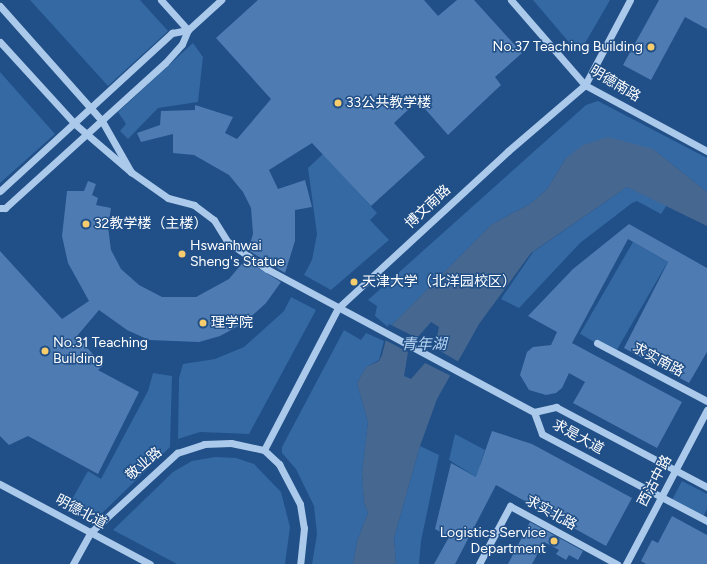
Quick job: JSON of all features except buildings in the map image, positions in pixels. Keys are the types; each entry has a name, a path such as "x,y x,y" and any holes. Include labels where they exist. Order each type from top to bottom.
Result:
{"street":[{"path":"161,0 188,30"},
{"path":"0,208 4,208 87,135 169,58 182,44 188,30 221,0"},
{"name":"明德南路","path":"510,0 585,85 707,151"},
{"name":"博文南路","path":"264,450 338,308 508,151 585,85 630,0"},
{"path":"0,6 102,121 131,172"},
{"path":"0,191 75,124 172,33 188,30"},
{"path":"0,42 75,124 87,135 131,172 168,198 194,205 214,220 228,242 267,269 380,331 534,412"},
{"name":"求实南路","path":"597,342 707,401"},
{"name":"求是大道","path":"707,487 556,407 534,412 542,434 707,521"},
{"name":"西沽中路","path":"626,564 707,410"},
{"name":"敬业路","path":"73,564 91,532 177,453 204,444 232,443 264,450"},
{"path":"264,450 279,464 300,504 304,528 300,564"},
{"name":"明德北道","path":"0,484 150,564"},
{"name":"求实北路","path":"479,564 510,506 618,564"}],"shaded area":[{"path":"30,0 140,0 168,31 108,86"},
{"path":"533,0 610,0 584,45 573,47"},
{"path":"193,43 203,57 198,102 158,108 128,139 120,131 126,124 118,112"},
{"path":"0,72 55,134 0,183"},
{"path":"598,101 707,158 707,192 653,149 566,158 547,189 530,204 492,224 389,328 375,316 377,306 368,300 586,105"},
{"path":"323,154 377,213 370,220 389,240 331,290 304,275 312,260 317,234 308,168"},
{"path":"627,187 667,205 661,214 637,201 632,203 580,243 519,308 501,299 533,252"},
{"path":"633,242 668,262 615,354 580,334"},
{"path":"291,297 316,310 249,434 200,432 178,439 179,378 183,364 215,359 244,347 284,311"},
{"path":"344,330 361,340 366,333 384,341 379,360 366,367 357,383 368,422 362,473 364,503 368,513 357,541 353,564 312,564 317,534 314,506 296,469 282,453 282,447"},
{"path":"153,373 172,376 170,447 95,520 70,503 88,471 101,479 148,391"},
{"path":"455,434 485,450 480,465 481,480 449,460"},
{"path":"420,446 439,455 421,541 419,564 396,564 394,538"},
{"path":"215,457 236,458 254,464 281,492 290,527 285,564 177,564 113,530 173,472 192,461"},
{"path":"682,481 707,494 707,509 703,517 672,500"}],"water":[{"name":"青年湖","path":"608,137 653,149 707,192 707,226 627,187 531,253 479,324 437,399 420,446 394,538 396,564 353,564 357,541 368,513 364,503 362,473 368,422 357,383 366,367 379,361 389,328 492,224 530,204 547,189 566,158 583,145"}],"pier":[{"path":"431,322 439,327 435,348 459,362 465,353 446,387 451,376 425,363 411,379 404,376 408,352 383,339 389,324 417,338"}],"place":[{"name":"No.37 Teaching Building","path":"651,47"},
{"name":"33公共教学楼","path":"338,103"},
{"name":"32教学楼（主楼）","path":"86,224"},
{"name":"Hswanhwai Sheng's Statue","path":"182,254"},
{"name":"天津大学（北洋园校区）","path":"354,282"},
{"name":"理学院","path":"203,323"},
{"name":"No.31 Teaching Building","path":"45,351"},
{"name":"Logistics Service Department","path":"554,541"}]}
